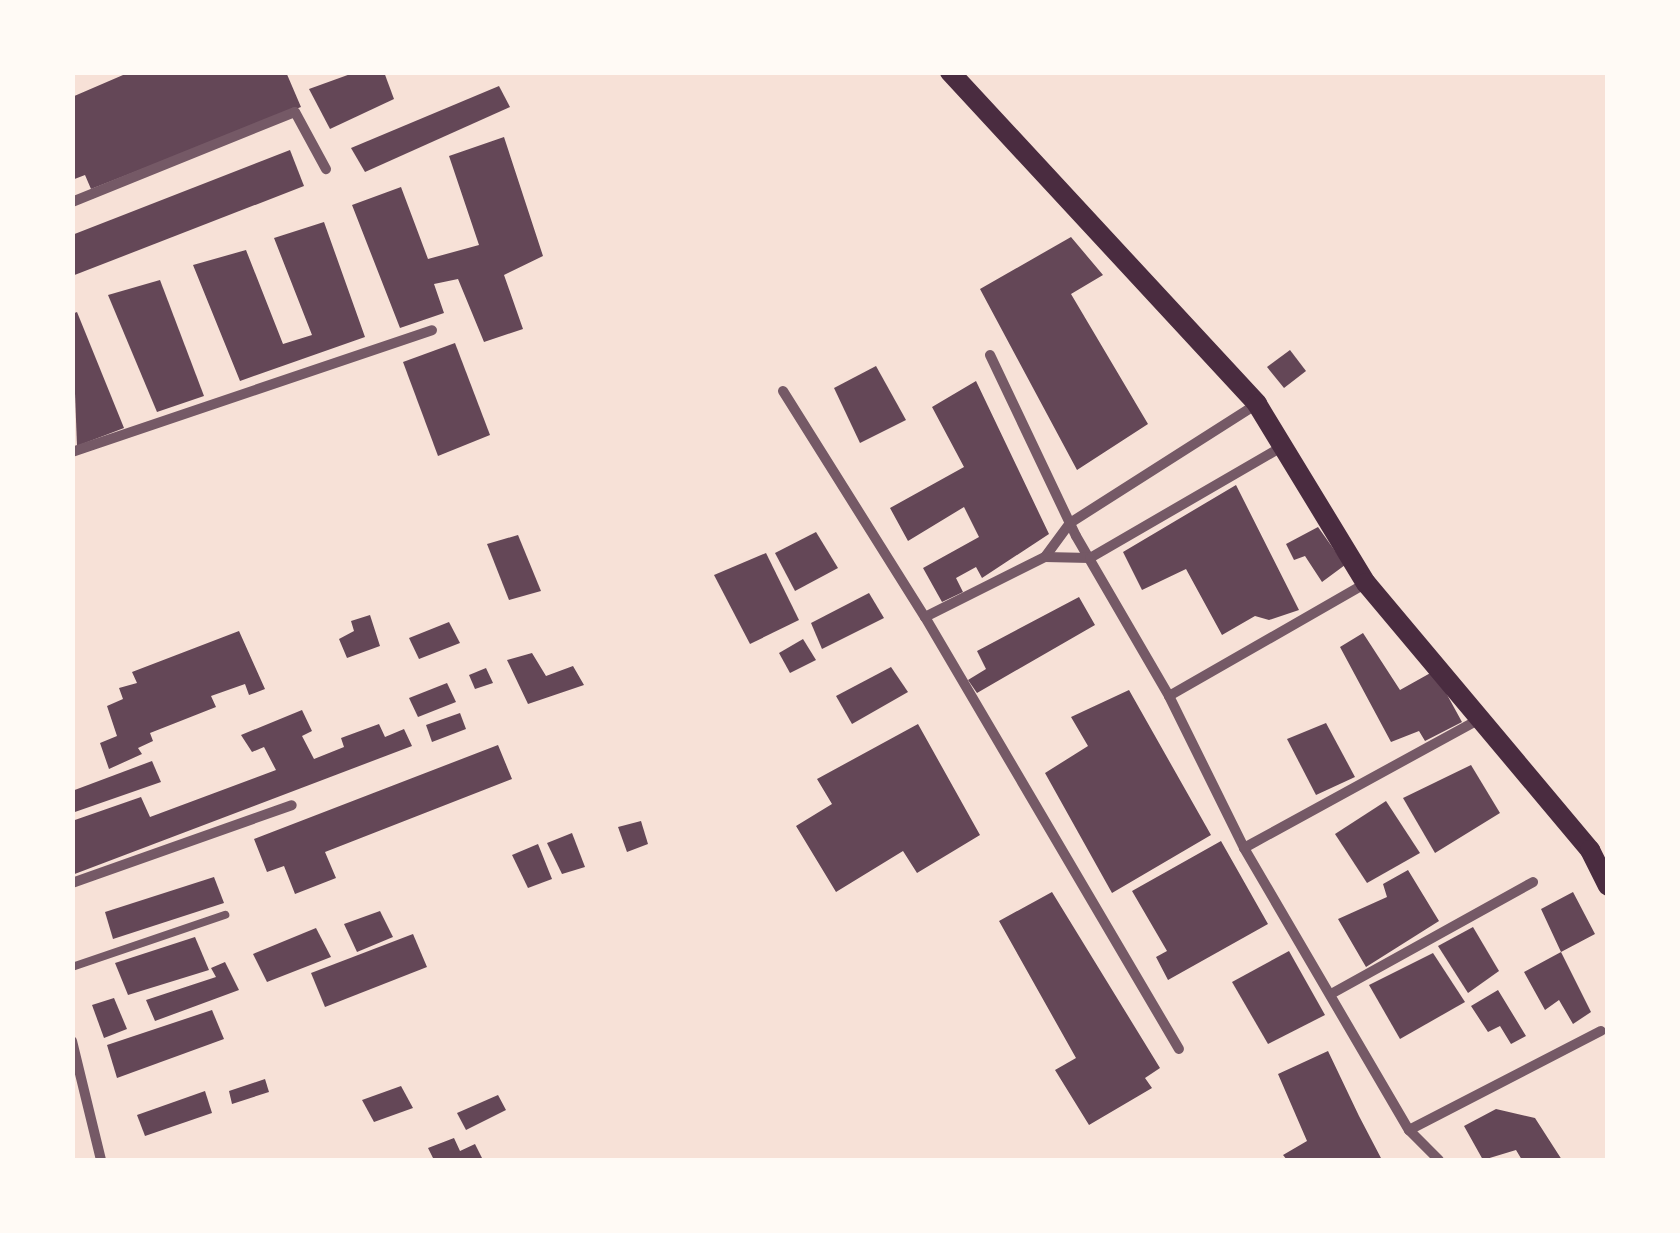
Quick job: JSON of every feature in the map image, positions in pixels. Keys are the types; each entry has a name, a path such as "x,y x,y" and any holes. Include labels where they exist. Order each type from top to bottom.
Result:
{"main road":[{"path":"950,72 1258,404 1366,583 1484,718 1590,850 1608,886"}],"street":[{"path":"72,202 294,112 326,169"},
{"path":"72,452 432,330"},
{"path":"990,354 1070,523 1169,696 1244,848 1408,1130 1439,1160"},
{"path":"783,391 925,616 1179,1049"},
{"path":"1045,558 1070,523 1258,404"},
{"path":"925,616 1045,558 1090,558 1283,446"},
{"path":"1169,696 1366,583"},
{"path":"1244,848 1484,718"},
{"path":"72,883 292,805"},
{"path":"1331,994 1534,882"},
{"path":"1408,1130 1601,1031"},
{"path":"72,1041 101,1160"}],"lane":[{"path":"72,967 225,915"}],"building":[{"path":"130,72 286,72 301,107 91,189 85,175 72,180 72,97"},
{"path":"356,72 384,72 394,99 330,129 309,89"},
{"path":"499,86 510,107 365,172 351,148"},
{"path":"504,137 543,256 504,275 523,329 484,342 458,279 434,284 444,313 400,328 352,205 401,187 428,259 479,245 449,156"},
{"path":"290,150 304,186 72,276 72,235"},
{"path":"324,222 365,337 240,381 193,265 246,250 283,344 312,335 274,238"},
{"path":"1071,237 1103,275 1071,294 1148,424 1077,470 980,289"},
{"path":"160,280 204,396 157,412 108,295"},
{"path":"77,312 124,428 77,446 72,314"},
{"path":"455,343 490,435 438,456 403,362"},
{"path":"1290,350 1306,371 1284,388 1267,367"},
{"path":"876,366 906,420 860,443 834,388"},
{"path":"976,381 1049,534 982,578 976,567 956,578 963,592 942,602 923,568 979,537 964,507 908,541 890,508 964,467 932,407"},
{"path":"1236,485 1299,610 1269,620 1255,616 1222,635 1186,569 1142,590 1123,552"},
{"path":"1318,527 1345,565 1322,582 1305,556 1294,560 1286,544"},
{"path":"816,532 838,568 795,591 775,553"},
{"path":"518,535 541,591 509,600 487,544"},
{"path":"766,553 799,620 750,644 714,575"},
{"path":"869,593 884,618 822,649 811,623"},
{"path":"1079,597 1095,625 977,693 968,680 986,669 977,651"},
{"path":"370,615 380,646 347,658 339,639 354,631 351,621"},
{"path":"449,622 460,643 419,659 409,638"},
{"path":"239,631 265,689 249,695 245,684 211,696 216,707 150,733 153,741 138,748 142,754 109,769 100,743 117,736 107,706 123,699 119,688 137,683 132,672"},
{"path":"1363,633 1400,690 1434,671 1462,722 1425,741 1419,731 1391,742 1340,647"},
{"path":"803,639 816,660 790,673 779,653"},
{"path":"532,653 546,676 573,666 584,685 528,704 507,660"},
{"path":"891,667 908,692 852,724 836,696"},
{"path":"486,668 493,683 475,689 469,675"},
{"path":"447,683 456,702 418,717 409,698"},
{"path":"1129,690 1211,835 1112,893 1045,773 1088,746 1071,717"},
{"path":"302,710 312,731 302,736 314,759 344,747 341,738 379,724 385,737 404,729 412,746 72,875 72,821 141,797 150,817 276,770 264,747 252,752 241,735"},
{"path":"460,713 466,729 432,742 426,725"},
{"path":"1326,723 1355,777 1316,795 1287,739"},
{"path":"918,724 980,835 917,873 903,851 836,892 796,826 832,804 817,779"},
{"path":"498,745 512,779 325,852 336,878 295,894 284,866 267,872 254,839"},
{"path":"152,761 161,782 72,813 72,791"},
{"path":"1471,765 1500,813 1435,853 1403,798"},
{"path":"1386,801 1420,853 1367,883 1335,834"},
{"path":"641,821 648,844 627,852 618,827"},
{"path":"572,833 585,867 562,874 547,843"},
{"path":"1221,841 1268,924 1168,980 1156,957 1167,951 1132,891"},
{"path":"538,844 552,879 528,888 512,855"},
{"path":"1408,870 1439,921 1366,967 1338,919 1387,897 1383,884"},
{"path":"214,877 224,903 113,939 105,912"},
{"path":"1052,892 1160,1068 1145,1078 1152,1088 1089,1125 1055,1070 1076,1058 999,921"},
{"path":"1573,892 1595,934 1561,952 1541,909"},
{"path":"380,911 393,937 357,952 344,924"},
{"path":"1473,927 1499,971 1468,993 1438,946"},
{"path":"316,928 331,957 267,982 253,954"},
{"path":"413,934 427,967 325,1007 311,973"},
{"path":"195,937 209,970 128,995 115,963"},
{"path":"1289,951 1325,1015 1268,1044 1232,982"},
{"path":"1561,952 1591,1012 1573,1024 1559,1000 1545,1010 1524,972"},
{"path":"1433,953 1465,1002 1400,1039 1369,985"},
{"path":"225,962 239,990 155,1021 146,1000 216,977 211,968"},
{"path":"1498,990 1526,1036 1511,1044 1500,1026 1488,1032 1471,1006"},
{"path":"114,998 127,1029 104,1038 92,1005"},
{"path":"212,1010 224,1039 117,1078 107,1045"},
{"path":"1328,1051 1382,1160 1287,1160 1283,1155 1307,1141 1278,1074"},
{"path":"265,1079 269,1092 232,1104 229,1091"},
{"path":"401,1086 413,1108 374,1122 362,1100"},
{"path":"205,1091 212,1113 145,1136 137,1115"},
{"path":"498,1095 506,1110 466,1130 457,1113"},
{"path":"1496,1109 1535,1118 1562,1160 1522,1160 1516,1150 1483,1160 1464,1126"},
{"path":"454,1138 460,1151 475,1144 483,1160 434,1160 428,1148"}]}
